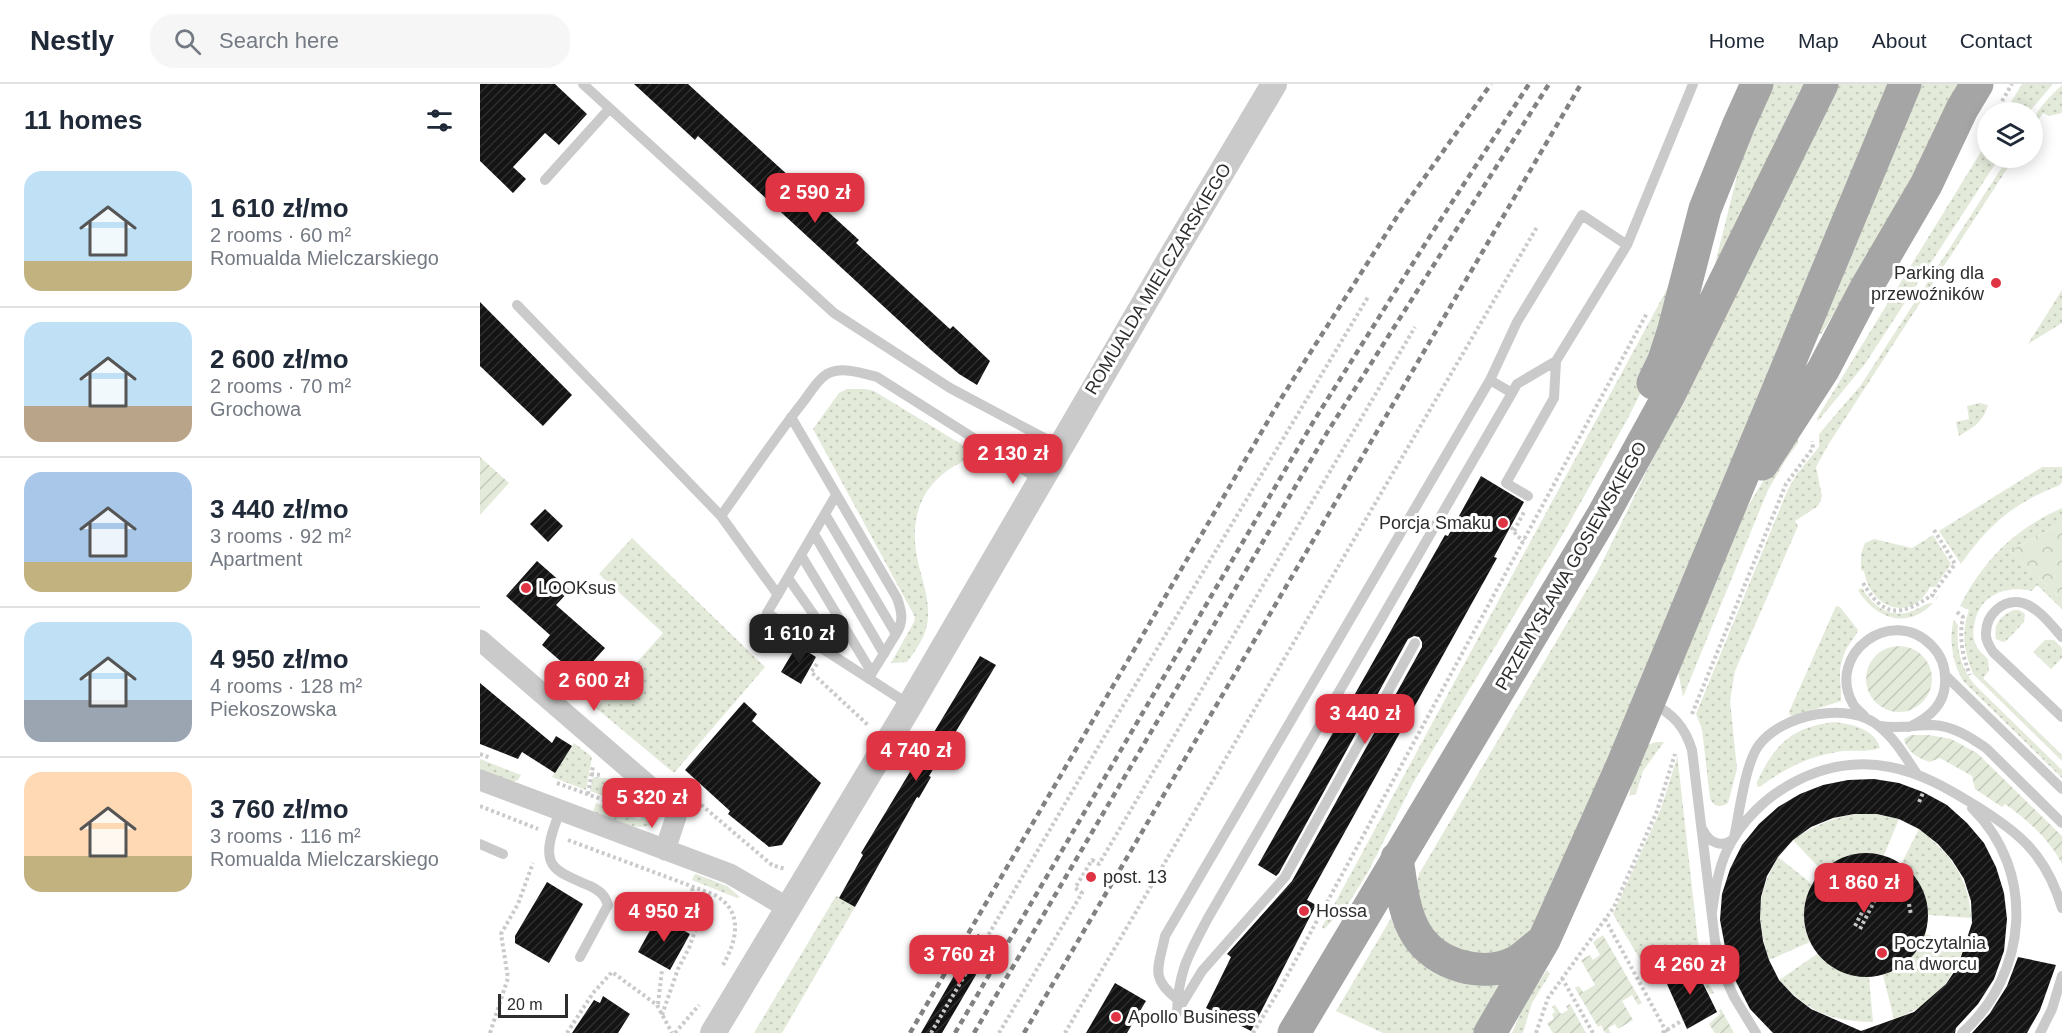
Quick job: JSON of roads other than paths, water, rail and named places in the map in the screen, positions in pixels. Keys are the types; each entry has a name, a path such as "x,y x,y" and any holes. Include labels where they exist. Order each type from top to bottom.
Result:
{"main road":[{"path":"1619,486 1627,439 1664,360 1705,209 1757,84"},
{"name":"PRZEMYSŁAWA GOSIEWSKIEGO","path":"1294,1033 1566,579 1619,486 1669,395 1822,84"},
{"path":"1498,1026 1544,940 1622,766 1905,84"},
{"path":"1728,512 1779,441 1823,370 1866,288 1926,185 1962,109 1977,84"},
{"path":"1397,858 1408,917 1417,936 1433,952 1449,962 1466,968 1484,969 1501,966 1515,962 1544,940"}],"street":[{"name":"ROMUALDA MIELCZARSKIEGO","path":"714,1033 910,705 1274,84"},
{"path":"480,640 666,800 676,812 675,822 665,850"},
{"path":"480,780 739,877 788,908"}],"lane":[{"path":"583,84 834,313 950,388 1059,448"},
{"path":"1415,643 1285,877 1202,971 1177,1013 1177,999 1183,967 1208,918 1517,384 1556,361 1627,245 1693,84"},
{"path":"545,180 609,109"},
{"path":"1177,999 1164,988 1158,978 1165,936 1490,380 1517,322 1582,215 1627,245"},
{"path":"517,305 721,516 778,595"},
{"path":"1528,496 1506,483 1554,398 1556,361"},
{"path":"721,516 791,417 821,379 829,373 855,371 877,377 1041,480"},
{"path":"1490,380 1512,393"},
{"path":"791,417 897,598 902,612 901,625 870,676"},
{"path":"836,495 767,613 870,676 910,705"},
{"path":"825,514 896,634"},
{"path":"814,534 884,654"},
{"path":"801,555 870,676"},
{"path":"788,578 814,615 803,636"},
{"path":"2062,637 2032,607 2016,602 1996,609 1989,620 1986,635 1988,644 1994,652 2062,717"},
{"path":"2062,789 1946,675 1936,650 1926,639 1905,630 1887,631 1869,638 1856,650 1848,668 1847,686 1853,704 1866,718 1880,726 1894,728 1933,725 1949,728 1974,740 1986,748 2062,823"},
{"path":"1909,727 1922,722 1932,713 1942,695 1946,675"},
{"path":"1649,701 1664,709 1685,731 1692,750 1715,941 1722,970 1734,997 1756,1033"},
{"path":"1700,821 1705,834 1712,842 1729,843 1734,838 1751,761 1759,746 1771,734 1798,719 1816,714 1835,712 1866,718"},
{"path":"1880,726 1917,774"},
{"path":"1712,912 1717,880 1727,850 1752,814 1774,794 1800,779 1819,772 1858,765 1888,766 1917,774 1957,794 2018,833 2036,854 2051,881 2062,908"},
{"path":"1957,794 1980,816 1998,842 2010,871 2016,902 2016,934 2009,965 1996,994 1977,1020 1962,1033"},
{"path":"560,810 552,834 550,854 553,865 597,890 605,896 608,906 580,957"},
{"path":"480,844 503,854"},
{"path":"2040,1033 2052,1009 2062,976"},
{"path":"1749,1022 1762,1033"}],"railway":[{"path":"910,1033 1282,397 1400,212 1491,84"},
{"path":"955,1033 1315,419 1529,84"},
{"path":"974,1033 1328,431 1549,84"},
{"path":"1024,1033 1581,84"}],"place":[{"name":"Parking dla przewoźników","path":"1996,283"},
{"name":"Porcja Smaku","path":"1503,523"},
{"name":"LOOKsus","path":"526,588"},
{"name":"post. 13","path":"1091,877"},
{"name":"Hossa","path":"1304,911"},
{"name":"Poczytalnia na dworcu","path":"1882,953"},
{"name":"Apollo Business","path":"1116,1017"}]}
